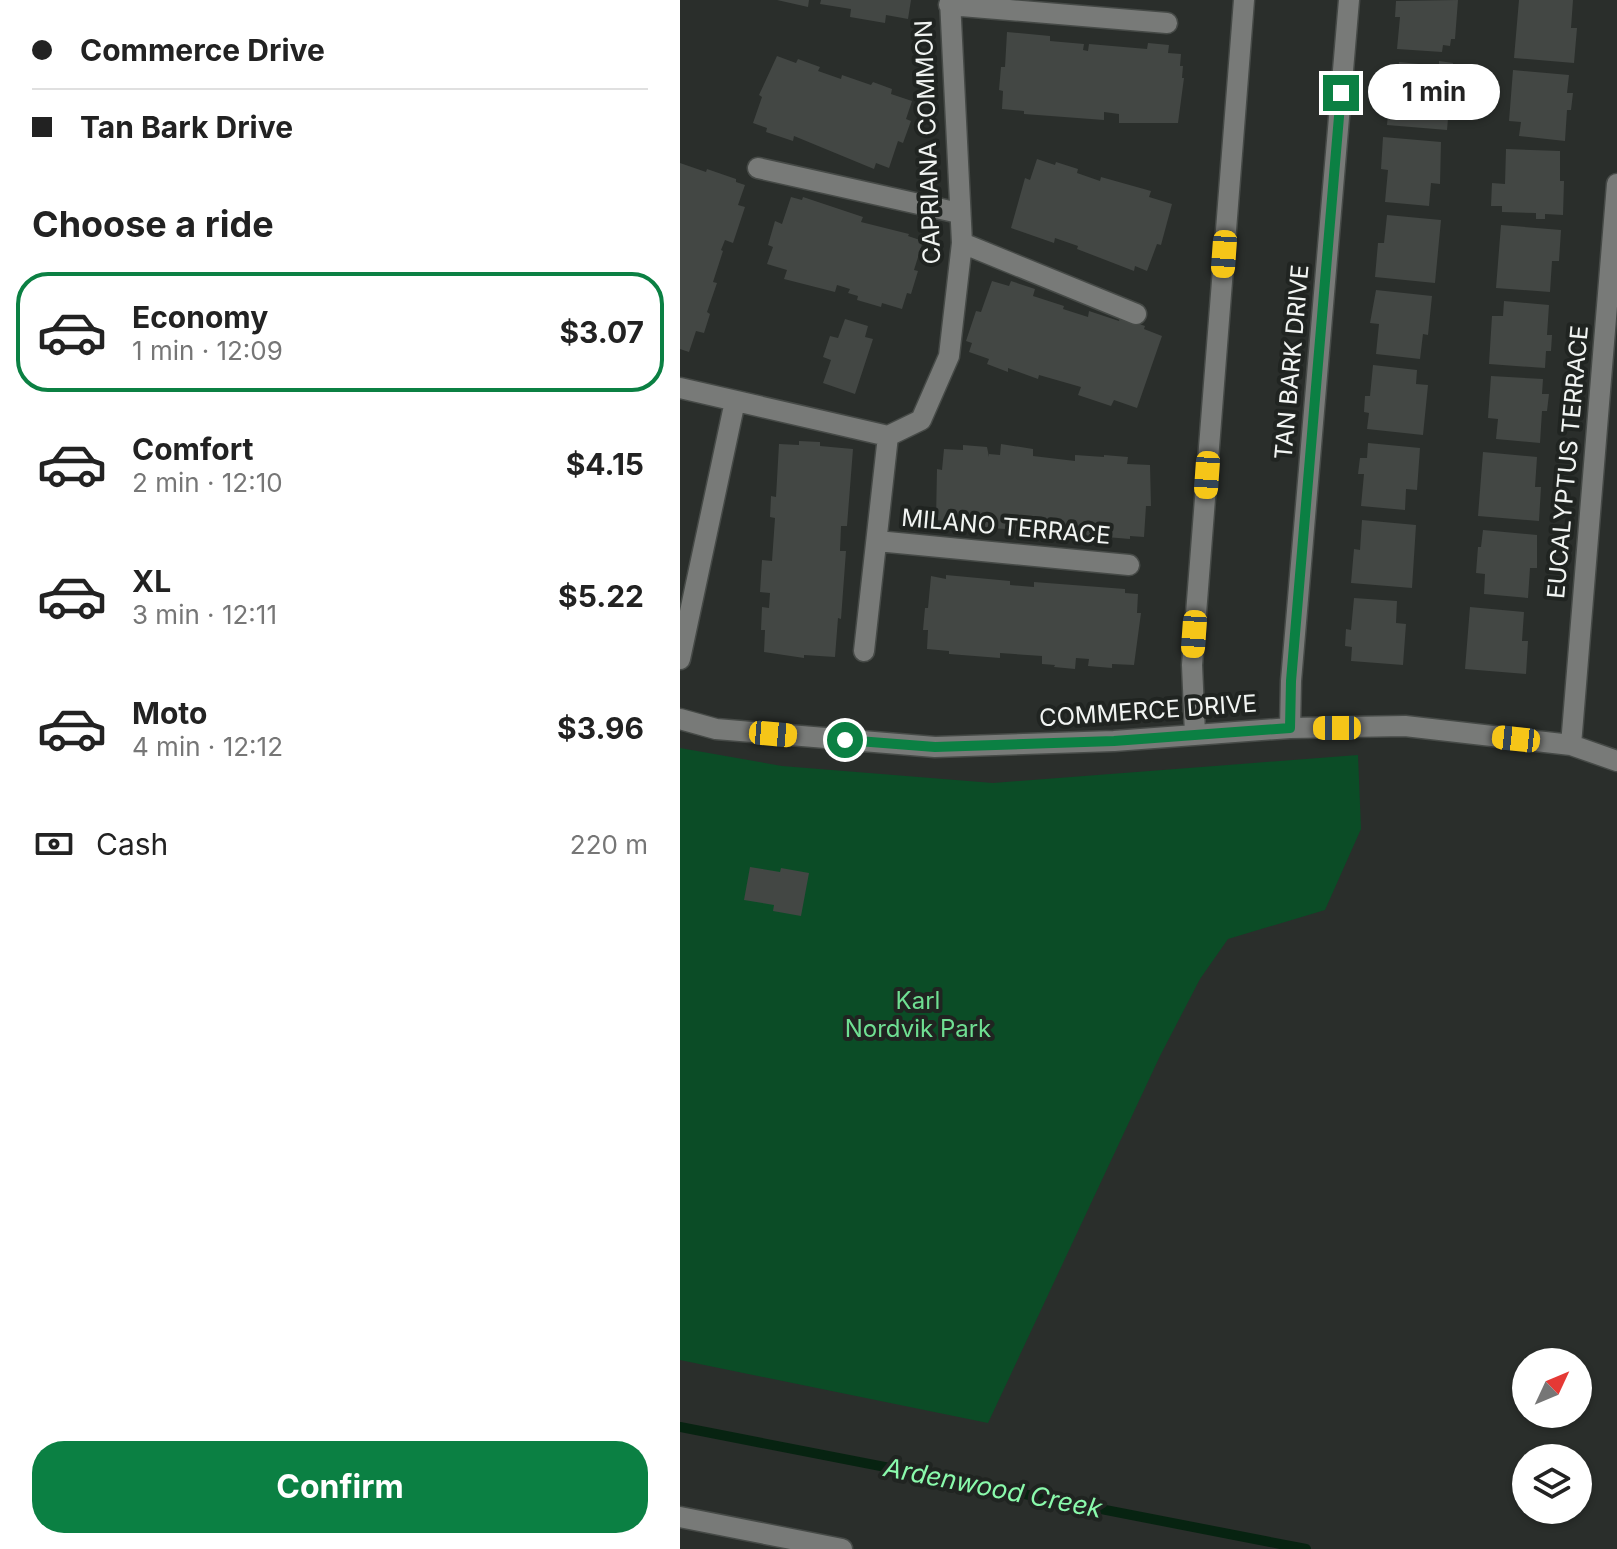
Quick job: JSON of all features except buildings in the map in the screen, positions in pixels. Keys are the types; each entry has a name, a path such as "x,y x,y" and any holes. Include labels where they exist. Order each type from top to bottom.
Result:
{"street":[{"path":"1195,734 1192,665 1244,0"},
{"name":"TAN BARK DRIVE","path":"1290,728 1291,681 1349,0"},
{"path":"949,2 1167,23"},
{"name":"CAPRIANA COMMON","path":"888,436 921,420 949,356 962,243 949,2"},
{"path":"758,168 959,213"},
{"name":"EUCALYPTUS TERRACE","path":"1571,745 1617,184"},
{"path":"962,243 1136,314"},
{"path":"680,388 888,436 864,651"},
{"path":"680,659 735,401"},
{"name":"MILANO TERRACE","path":"877,541 1129,565"},
{"name":"COMMERCE DRIVE","path":"680,719 716,729 935,747 1114,741 1290,728 1405,726 1571,745 1617,761"},
{"path":"680,1517 842,1549"}],"green space":[{"name":"Karl Nordvik Park","path":"680,748 782,766 993,783 1358,755 1361,829 1325,910 1228,939 1200,979 1160,1056 988,1423 680,1360"}],"waterway":[{"name":"Ardenwood Creek","path":"680,1427 1306,1549"}],"route":[{"path":"845,740 935,747 1114,741 1290,728 1291,681 1341,93"}]}
